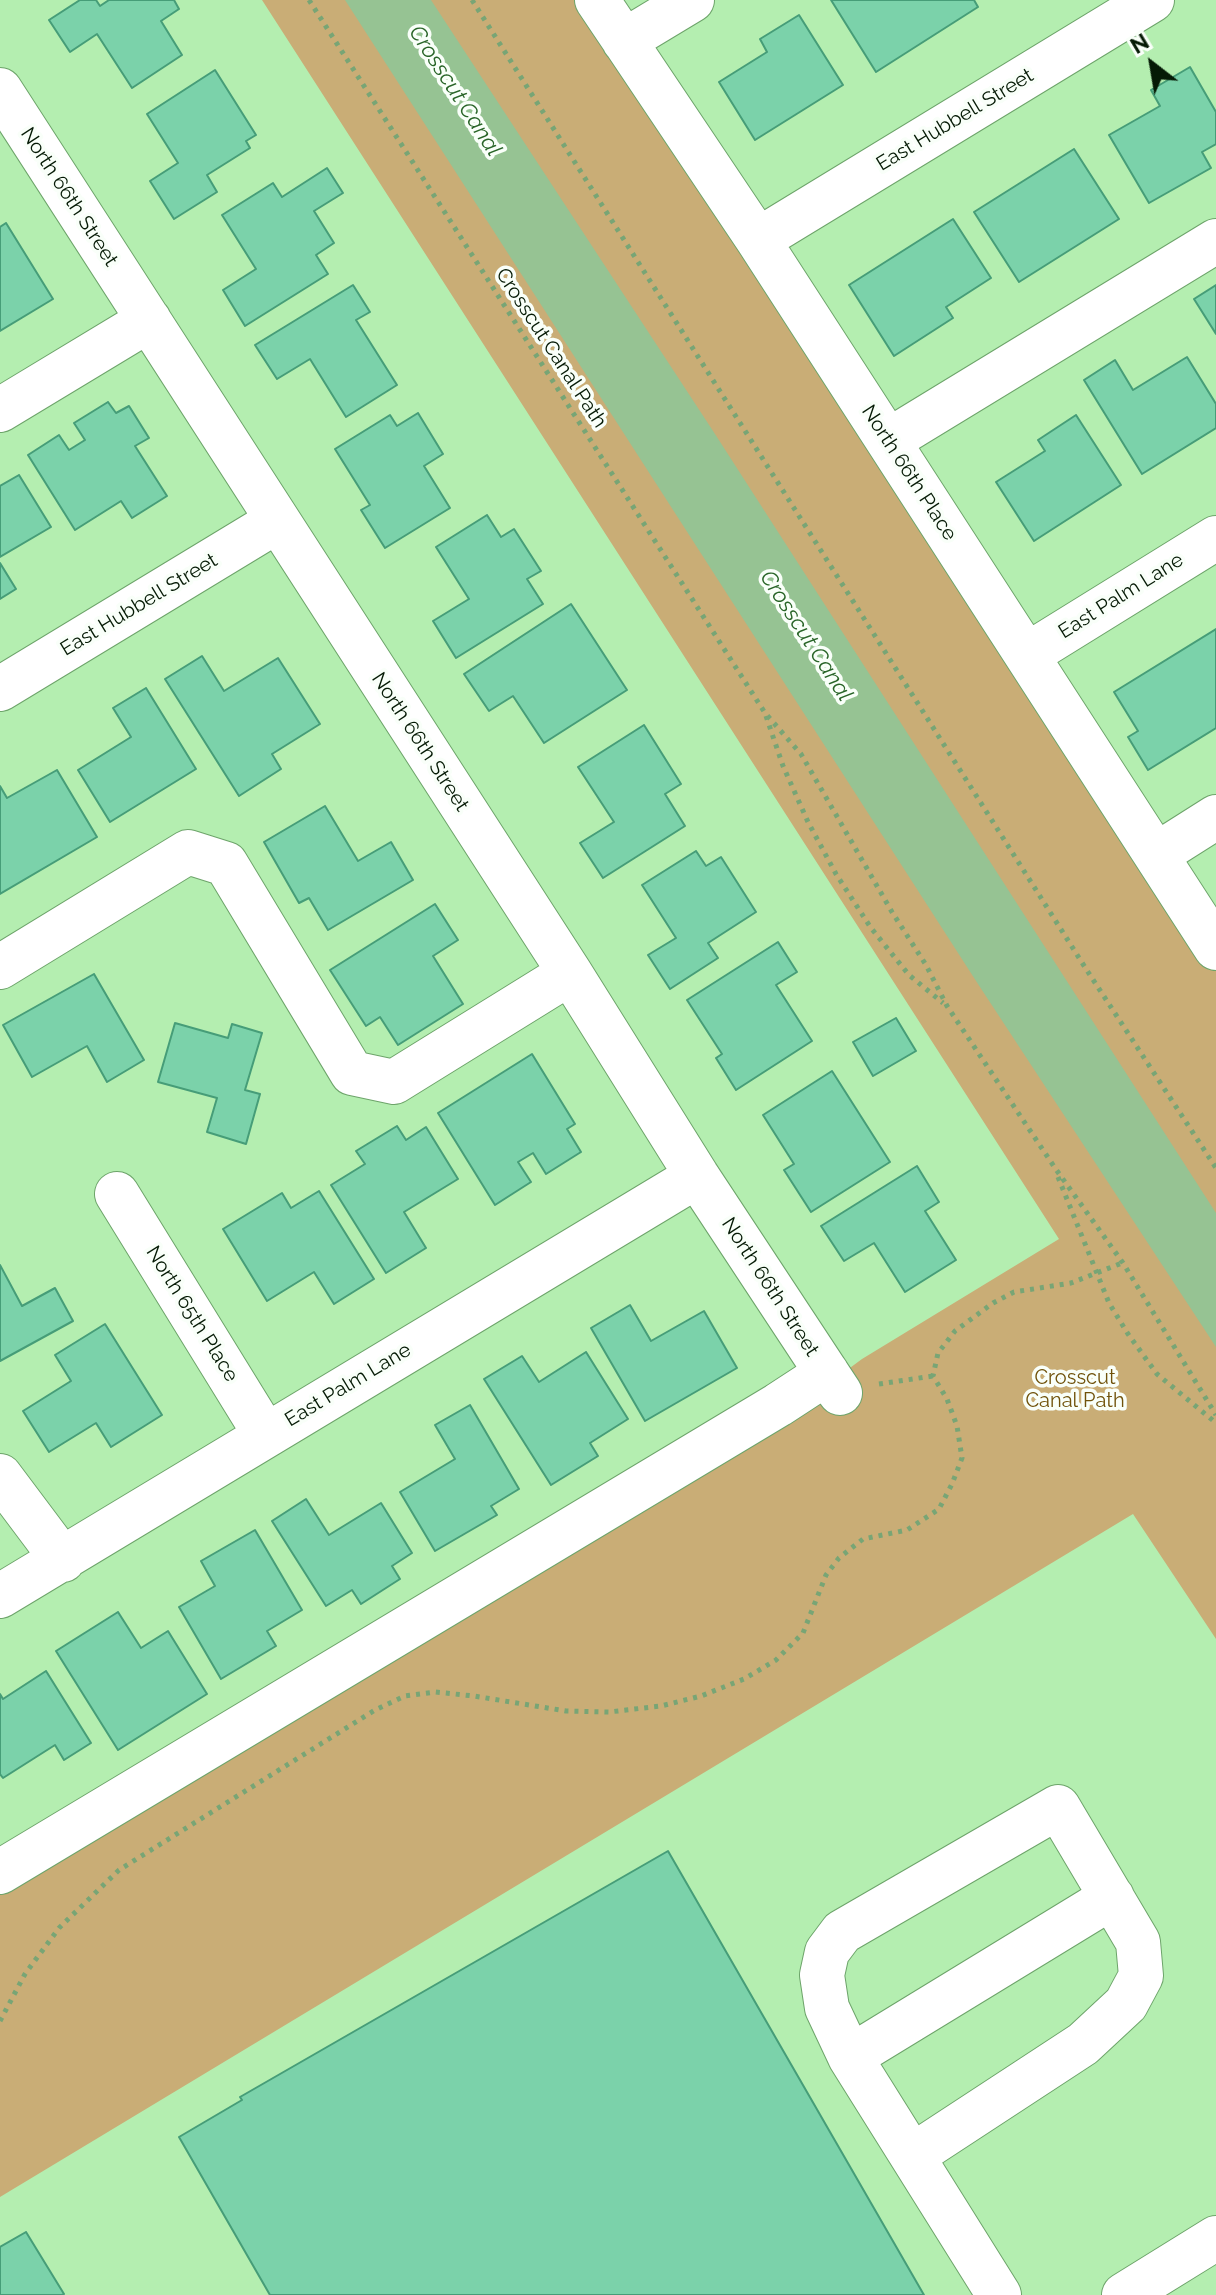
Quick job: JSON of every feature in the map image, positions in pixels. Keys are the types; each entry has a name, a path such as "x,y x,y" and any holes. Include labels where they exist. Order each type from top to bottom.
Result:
{"street":[{"name":"North 66th Place","path":"597,0 758,240 1216,948"},
{"path":"624,41 692,0"},
{"name":"East Hubbell Street","path":"758,240 1152,0"},
{"name":"North 66th Street","path":"7,115 149,320 833,1383"},
{"path":"888,441 1216,241"},
{"path":"0,410 149,320"},
{"name":"East Hubbell Street","path":"0,689 277,521"},
{"name":"East Palm Lane","path":"1027,655 1216,538"},
{"path":"1156,855 1216,817"},
{"path":"0,967 188,852 226,864 352,1073 394,1082 570,973"},
{"name":"East Palm Lane","path":"0,1596 697,1176"},
{"name":"North 65th Place","path":"117,1194 265,1434"},
{"path":"0,1872 778,1405 833,1383"},
{"path":"0,1476 63,1560"},
{"path":"912,2156 1083,2044 1126,2004 1141,1976 1138,1942 1058,1807 842,1932 827,1952 822,1975 827,2008 850,2057 999,2295"},
{"path":"850,2057 1112,1897"},
{"path":"1124,2295 1216,2238"}],"path":[{"name":"Crosscut Canal Path","path":"309,0 765,713 801,754 947,1006 1055,1168 1123,1263 1216,1415"},
{"path":"472,0 1216,1168"},
{"name":"Crosscut Canal Path","path":"765,713 783,766 808,822 844,887 871,928 909,975 947,1006"},
{"name":"Crosscut Canal Path","path":"1055,1168 1109,1303 1157,1374 1216,1423"},
{"path":"0,2021 25,1974 59,1928 119,1870 375,1710 405,1696 435,1692 566,1711 609,1712 661,1706 701,1696 744,1679 776,1660 803,1633 826,1575 839,1558 863,1539 907,1530 939,1509 962,1458 957,1426 947,1399 933,1376 938,1353 955,1331 993,1303 1014,1292 1071,1283 1123,1263"},
{"path":"833,1383 933,1376"}],"green space":[{"path":"262,0 597,0 1216,948 1216,1639 1133,1514 0,2197 0,1890 782,1418 862,1359 1059,1239"}],"water":[{"name":"Crosscut Canal","path":"345,0 431,0 715,434 1216,1213 1216,1347 978,984"}],"building":[{"path":"80,0 96,0 100,6 109,0 174,0 179,9 161,21 182,55 132,88 97,34 70,52 49,20"},
{"path":"831,0 974,0 978,7 876,72"},
{"path":"799,15 843,85 755,140 719,82 767,52 760,39"},
{"path":"1190,67 1216,112 1216,144 1202,152 1211,168 1149,203 1109,135 1160,106 1151,90"},
{"path":"215,70 256,135 246,141 250,148 207,175 217,192 174,219 150,181 178,163 147,114"},
{"path":"1074,149 1119,219 1019,282 974,212"},
{"path":"327,168 343,193 314,211 334,243 316,255 328,274 245,326 223,290 256,269 222,215 273,183 282,197"},
{"path":"953,219 991,278 946,307 953,318 894,356 849,285"},
{"path":"6,223 53,299 0,331 0,227"},
{"path":"353,285 370,312 356,320 397,385 346,417 310,359 277,379 255,345"},
{"path":"1216,285 1216,334 1194,299"},
{"path":"1187,357 1216,404 1216,428 1142,474 1084,380 1115,360 1133,390"},
{"path":"108,402 116,413 129,406 149,438 135,446 167,496 132,518 121,501 75,530 28,455 59,435 69,450 85,440 74,423"},
{"path":"418,413 443,454 424,466 450,508 385,548 361,510 370,505 335,449 390,415 397,426"},
{"path":"1076,415 1121,485 1034,541 996,482 1045,451 1038,440"},
{"path":"19,475 51,527 0,557 0,486"},
{"path":"487,515 501,537 514,529 541,571 527,579 543,604 456,658 433,621 469,599 436,547"},
{"path":"0,563 16,589 0,599"},
{"path":"571,604 627,690 544,743 513,696 489,711 464,674"},
{"path":"1216,629 1216,728 1148,770 1128,737 1138,731 1114,692"},
{"path":"202,656 224,691 278,658 320,724 272,754 281,769 239,796 165,679"},
{"path":"146,688 196,769 110,822 78,770 131,737 113,708"},
{"path":"644,725 681,784 665,794 685,826 603,878 580,843 614,822 578,767"},
{"path":"57,770 97,837 0,894 0,786 7,798"},
{"path":"325,806 358,861 391,842 413,880 328,930 309,898 299,903 264,842"},
{"path":"696,851 706,866 721,857 756,912 708,943 718,958 670,989 648,955 676,938 642,885"},
{"path":"435,904 458,940 433,956 463,1004 398,1045 380,1017 366,1026 330,970"},
{"path":"778,942 797,972 776,985 812,1041 736,1090 716,1058 722,1054 687,1000"},
{"path":"94,974 144,1060 107,1082 87,1046 32,1077 3,1025"},
{"path":"896,1018 916,1051 873,1076 853,1042"},
{"path":"175,1023 228,1038 232,1024 262,1033 245,1090 260,1094 246,1144 207,1132 217,1098 158,1082"},
{"path":"532,1054 575,1124 567,1129 581,1152 546,1174 533,1153 518,1162 531,1182 495,1205 438,1113"},
{"path":"832,1071 890,1162 811,1212 784,1170 794,1164 763,1115"},
{"path":"397,1126 406,1140 426,1127 458,1179 404,1212 426,1248 386,1273 331,1185 365,1164 356,1151"},
{"path":"917,1166 939,1202 925,1211 956,1260 905,1292 874,1243 844,1261 821,1226"},
{"path":"319,1191 374,1279 334,1304 314,1272 267,1301 223,1229 282,1193 291,1208"},
{"path":"0,1265 22,1306 55,1288 73,1321 0,1361"},
{"path":"630,1305 651,1341 704,1311 737,1368 645,1421 591,1328"},
{"path":"105,1324 162,1415 111,1447 96,1423 49,1452 23,1411 71,1381 55,1355"},
{"path":"586,1352 628,1419 590,1443 598,1456 551,1485 484,1379 522,1356 539,1382"},
{"path":"470,1405 519,1489 491,1506 497,1515 435,1551 400,1492 455,1459 435,1425"},
{"path":"306,1499 329,1535 381,1503 412,1553 392,1566 400,1579 361,1604 352,1590 326,1606 272,1521"},
{"path":"255,1530 302,1610 267,1631 276,1646 221,1679 179,1607 215,1586 201,1561"},
{"path":"118,1612 141,1648 168,1631 207,1694 118,1750 56,1651"},
{"path":"46,1671 91,1743 64,1760 55,1745 3,1778 0,1774 0,1694 3,1699"},
{"path":"668,1851 924,2295 270,2295 179,2137 242,2100 240,2097"},
{"path":"26,2232 64,2294 0,2295 0,2247"}]}
